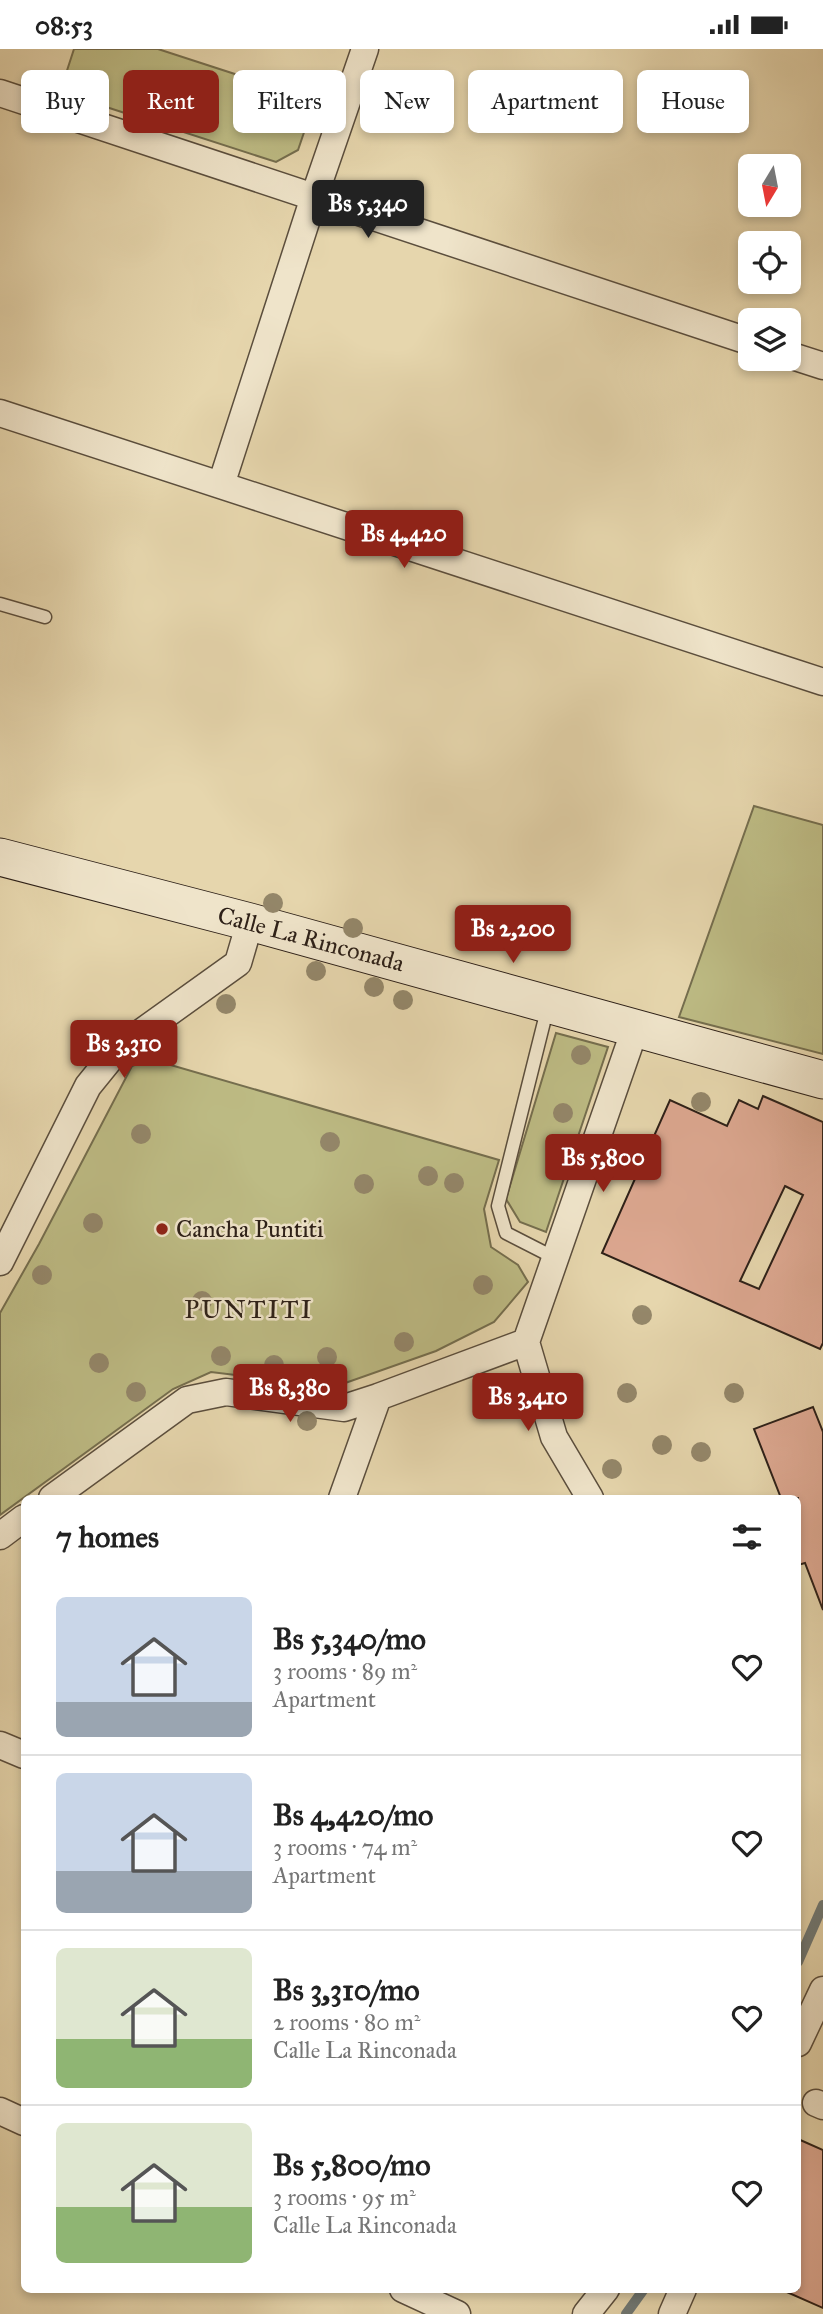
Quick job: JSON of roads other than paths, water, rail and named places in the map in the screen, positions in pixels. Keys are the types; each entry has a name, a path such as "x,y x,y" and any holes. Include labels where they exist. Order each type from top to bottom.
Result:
{"street":[{"path":"221,485 365,49"},
{"path":"0,93 738,338"},
{"path":"801,359 823,366"},
{"path":"0,413 823,682"},
{"name":"Calle La Rinconada","path":"0,857 250,922 823,1080"},
{"path":"0,1262 88,1086 118,1049 237,963 250,922"},
{"path":"588,1495 554,1437 526,1342 635,1029"},
{"path":"56,1495 187,1400 226,1392 344,1408 378,1398 526,1342"},
{"path":"343,1495 378,1398"},
{"path":"0,1536 21,1520"},
{"path":"0,1745 21,1754"},
{"path":"801,2037 823,1990"},
{"path":"0,2111 21,2121"},
{"path":"412,2293 457,2314"},
{"path":"586,2314 603,2293"},
{"path":"672,2314 681,2293"}],"lane":[{"path":"0,604 45,617"},
{"path":"548,1005 498,1206 506,1233 555,1258"}],"waterway":[{"path":"801,1955 823,1905"},
{"path":"626,2314 641,2293"}],"place":[{"name":"Cancha Puntiti","path":"162,1229"}],"district":[{"name":"PUNTITI","path":"249,1309"}]}
